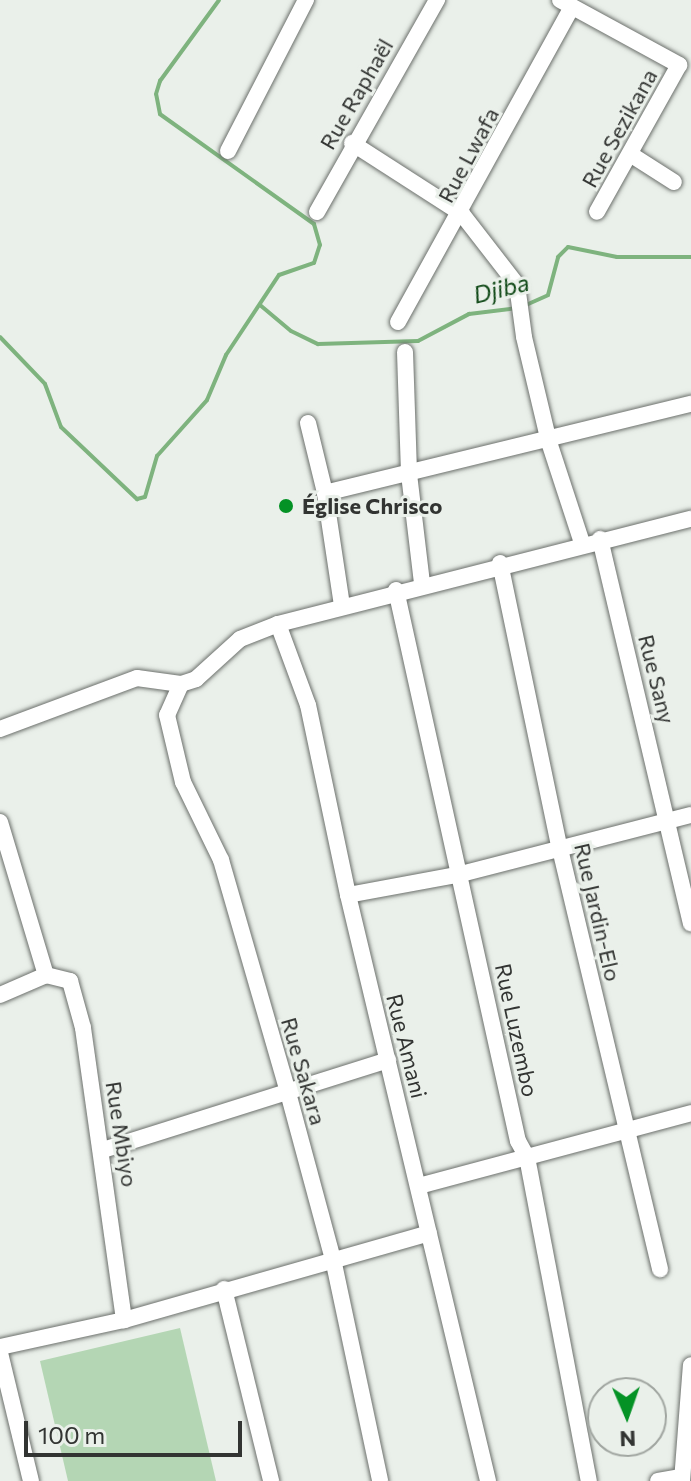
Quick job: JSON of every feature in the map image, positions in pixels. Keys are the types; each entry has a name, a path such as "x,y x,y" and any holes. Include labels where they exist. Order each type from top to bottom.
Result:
{"street":[{"path":"228,151 306,0"},
{"name":"Rue Raphaël","path":"317,212 352,143 437,0"},
{"name":"Rue Sezikana","path":"566,4 679,65 597,212"},
{"name":"Rue Lwafa","path":"398,322 462,214 566,4"},
{"path":"352,143 462,214 517,285 549,442 582,543"},
{"path":"630,154 674,182"},
{"path":"405,352 409,474 422,583"},
{"path":"325,493 549,442 691,404"},
{"path":"308,423 325,493 342,605"},
{"path":"0,729 137,678 181,684 196,679 240,639 278,624 500,563 691,519"},
{"name":"Rue Sany","path":"600,539 691,923"},
{"name":"Rue Jardin-Elo","path":"500,563 560,849 660,1269"},
{"name":"Rue Luzembo","path":"396,590 518,1141 527,1157 589,1481"},
{"name":"Rue Amani","path":"278,624 308,705 348,895 488,1481"},
{"name":"Rue Sakara","path":"181,684 167,715 183,782 221,860 287,1089 333,1259 380,1481"},
{"path":"348,895 461,874 691,815"},
{"path":"0,822 46,975 0,995"},
{"name":"Rue Mbiyo","path":"46,975 70,981 103,1150 124,1320"},
{"path":"103,1150 287,1089 388,1060"},
{"path":"419,1186 691,1113"},
{"path":"0,1347 124,1320 429,1233"},
{"path":"224,1289 271,1481"},
{"path":"0,1353 31,1481"},
{"path":"658,1481 681,1479 691,1365"}],"green space":[{"path":"180,1328 216,1481 68,1481 40,1361"}],"waterway":[{"path":"0,337 45,384 61,427 137,499 145,497 157,456 207,400 226,355 279,275 314,263 320,245 314,224 160,114 156,94 160,81 219,0"},
{"name":"Djiba","path":"526,305 548,295 558,257 568,247 617,257 691,257"},
{"name":"Djiba","path":"260,305 291,331 318,344 418,341 469,314 517,308"}],"place":[{"name":"Église Chrisco","path":"286,506"}]}
